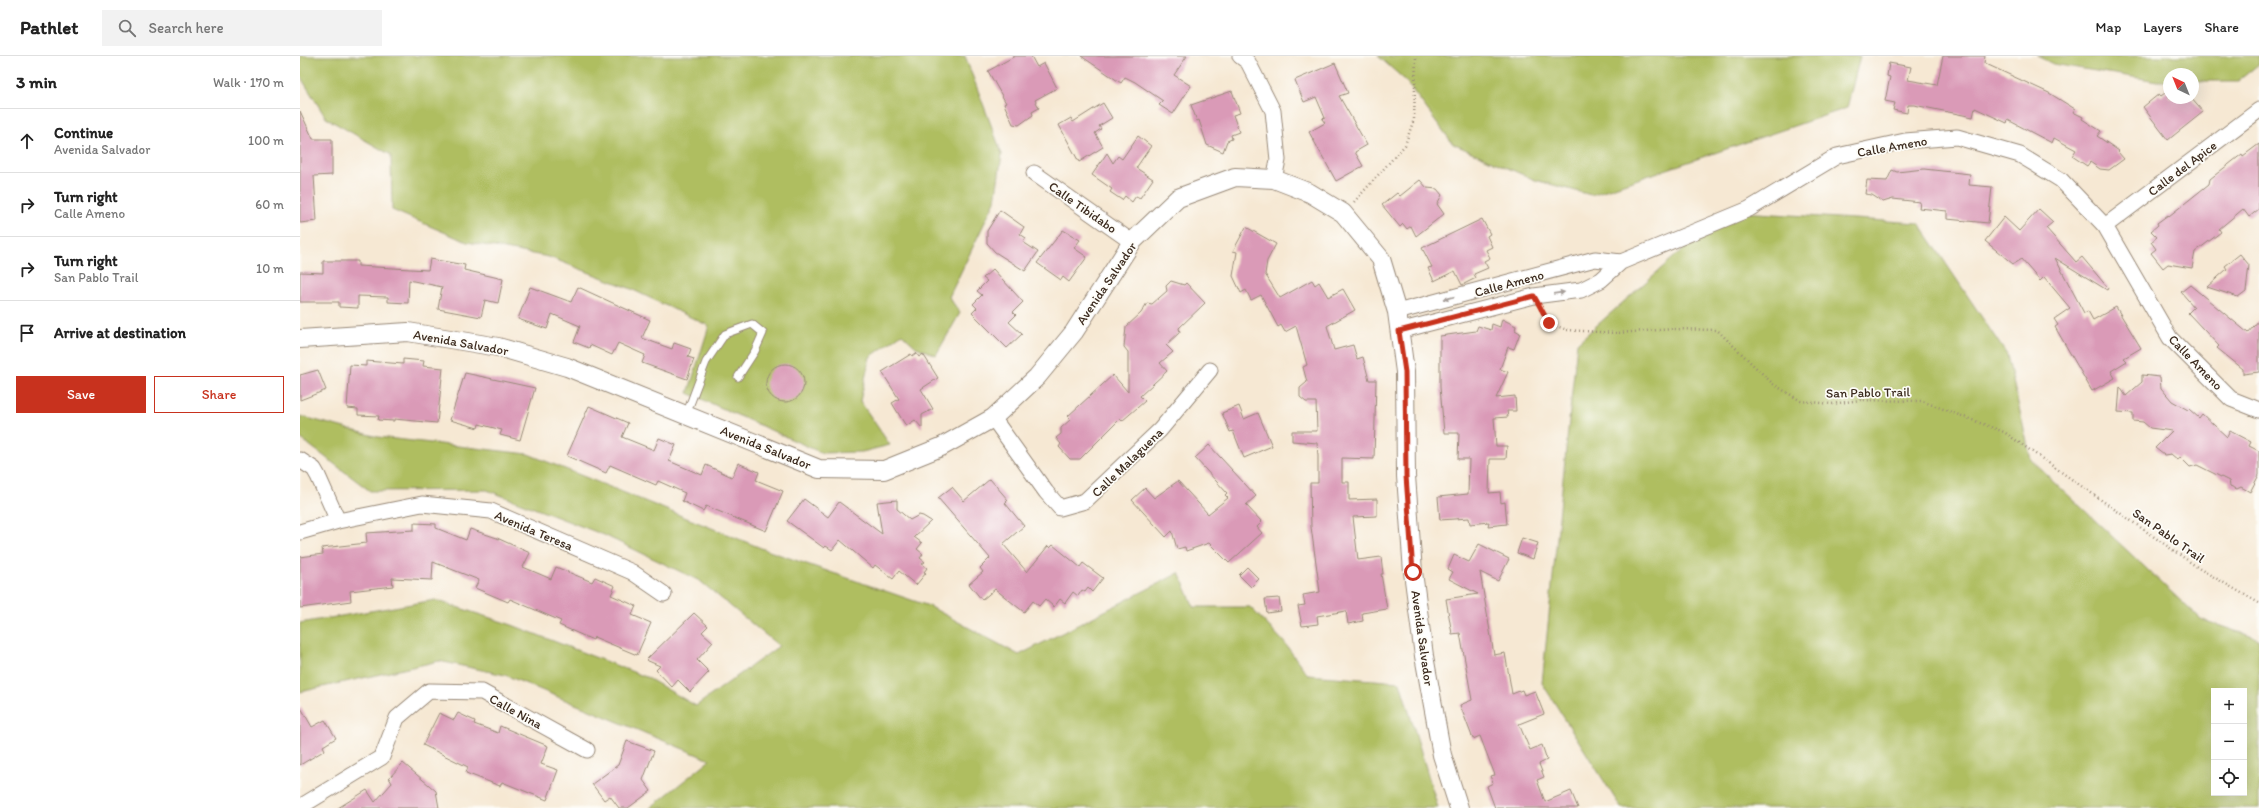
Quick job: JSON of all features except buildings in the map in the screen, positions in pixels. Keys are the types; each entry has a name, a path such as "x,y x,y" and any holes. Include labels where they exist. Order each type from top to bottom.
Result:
{"street":[{"path":"1240,56 1248,62 1273,111 1278,160 1274,179"},
{"name":"Calle del Apice","path":"2105,226 2259,110"},
{"name":"Calle Ameno","path":"1399,331 1534,296 1581,290 1601,280 1621,262 1749,209 1837,156 1904,141 1957,137 2020,155 2061,180 2105,226 2170,338 2231,399 2259,410"},
{"name":"Calle Tibidabo","path":"1034,173 1132,242"},
{"name":"Avenida Salvador","path":"300,339 408,332 498,347 567,367 819,469 884,470 942,447 993,418 1037,377 1074,332 1132,242 1178,198 1235,177 1274,179 1310,193 1343,213 1380,259 1397,312 1405,372 1406,476 1413,572 1424,656 1442,755 1459,808"},
{"name":"Calle Ameno","path":"1397,312 1595,259 1621,262"},
{"name":"Calle Malaguena","path":"993,418 1046,492 1060,508 1085,502 1160,430 1210,370"},
{"path":"300,460 314,469 338,521"},
{"name":"Avenida Teresa","path":"300,532 338,521 422,504 491,511 632,572 664,594"},
{"name":"Calle Nina","path":"300,807 382,757 397,718 429,691 482,692 587,750"}],"lane":[{"path":"686,415 706,362 725,334 752,324 763,333 755,351 738,377"}],"path":[{"path":"1343,213 1405,145 1414,119 1416,56"},
{"name":"San Pablo Trail","path":"1534,296 1549,323 1566,330 1616,333 1674,329 1717,330 1773,384 1801,401 1832,404 1860,400 1922,401 2004,432 2200,569 2259,603"}],"green space":[{"path":"300,56 965,56 1002,154 995,201 949,297 960,313 936,355 916,347 902,334 870,357 860,401 890,445 862,452 822,453 688,393 709,326 629,288 549,257 467,242 392,210 391,155 326,118 300,76"},
{"path":"1378,56 1860,56 1847,108 1591,195 1535,180 1453,144 1405,80"},
{"path":"2037,56 2259,56 2259,64 2238,81 2199,81 2199,68 2163,68 2163,81 2157,81 2053,64"},
{"path":"1726,211 1919,223 2007,355 2031,460 2200,619 2259,639 2259,808 1621,808 1542,683 1577,343"},
{"path":"300,416 378,437 528,454 766,550 929,606 1019,655 1179,573 1194,607 1250,607 1283,641 1308,675 1400,682 1438,808 650,808 710,760 505,675 439,661 300,692 300,623 435,600 512,625 646,677 696,706 779,646 700,581 604,535 487,490 370,491 300,438"}],"route":[{"path":"1413,572 1406,476 1405,372 1399,331 1534,296 1549,323"}]}
